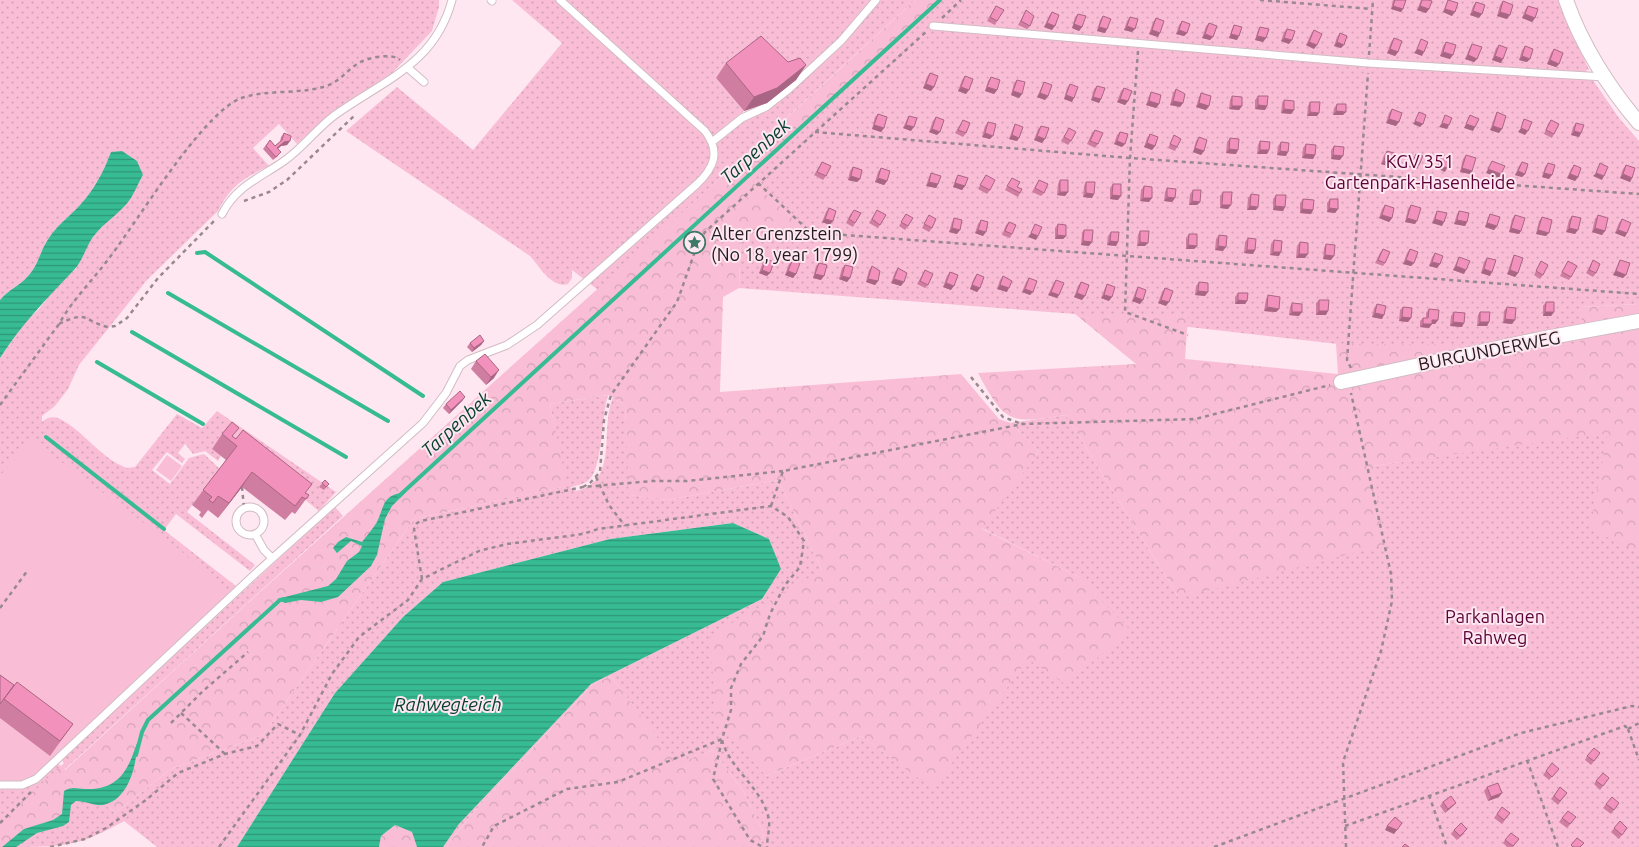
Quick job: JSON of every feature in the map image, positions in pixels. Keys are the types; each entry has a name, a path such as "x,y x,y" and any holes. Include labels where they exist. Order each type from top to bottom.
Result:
{"street":[{"path":"1566,0 1574,21 1605,77 1638,118"},
{"name":"BURGUNDERWEG","path":"1348,380 1540,339 1639,321"}],"lane":[{"path":"222,214 228,201 244,185 288,159 335,115 408,68 440,30 447,17 452,0"},
{"path":"0,785 22,785 36,779 272,558 423,424 446,393 460,366 468,360 508,344 537,325 707,174 715,160 712,142 705,131 560,0"},
{"path":"712,142 742,118 766,107 789,89 841,40 876,0"},
{"path":"932,26 1138,45 1368,63 1605,77"},
{"path":"408,68 424,82"},
{"path":"244,508 256,508 263,515 264,525 255,534 243,534 236,527 236,517 244,508"},
{"path":"255,534 272,558"}],"path":[{"path":"583,487 596,477 602,461 604,420 611,395 677,302 698,243 705,232 961,0"},
{"path":"1260,0 1372,9"},
{"path":"1346,847 1343,762 1381,651 1392,601 1391,574 1348,380 1347,360 1373,0"},
{"path":"1138,45 1130,158 1125,312 1188,335"},
{"path":"0,405 59,324 66,310 109,258 193,143 225,108 241,99 332,84 358,63 372,58 398,58 408,68"},
{"path":"242,202 269,192 286,180 358,111"},
{"path":"815,132 1130,158 1639,194"},
{"path":"758,183 808,230 818,233"},
{"path":"59,324 71,318 84,317 108,327 122,322 158,278 222,214"},
{"path":"781,231 1639,294"},
{"path":"971,377 992,406 1003,416 1023,424"},
{"path":"422,579 415,539 414,526 417,522 583,487 652,481 687,482 784,471 1023,424 1195,419 1273,401 1348,380"},
{"path":"770,506 784,471"},
{"path":"596,477 609,505 625,526"},
{"path":"242,487 244,508"},
{"path":"219,847 300,735 332,674 359,637 408,600 422,579 479,551 625,526 770,506 788,517 804,541 800,567 786,585 770,614 763,636 741,664 731,688 731,710 722,739 713,779 750,840 765,847 769,820 763,805 733,764 725,750 722,739"},
{"path":"0,608 28,570"},
{"path":"170,723 202,691 248,652"},
{"path":"1214,847 1521,733 1632,706 1639,707"},
{"path":"181,713 225,754"},
{"path":"1628,729 1639,723"},
{"path":"50,847 85,839 106,828 146,800 178,772 225,754 257,746 278,724 300,735"},
{"path":"1345,826 1625,726 1628,729 1639,760"},
{"path":"482,847 494,826 567,790 618,782 722,739"},
{"path":"1527,760 1558,847"},
{"path":"0,823 33,791"},
{"path":"1429,795 1447,847"}],"green space":[{"path":"0,0 439,0 439,7 432,31 392,73 333,111 297,144 279,124 253,148 269,166 252,174 233,188 218,211 147,280 79,365 68,389 55,406 42,416 42,422 48,418 55,418 69,424 101,452 127,468 135,467 177,414 202,428 217,411 336,492 319,511 223,434 212,449 221,456 218,461 205,451 193,454 185,444 178,453 185,459 182,463 167,452 152,470 170,484 189,458 204,454 220,469 187,512 255,565 250,571 176,514 164,530 236,586 75,738 0,491 0,358 25,322 39,309 58,284 76,269 87,245 96,233 130,199 143,175 111,152 94,187 80,205 50,236 37,263 26,279 0,300"},
{"path":"512,0 871,0 840,39 798,78 843,43 880,0 915,0 598,290 572,270 572,278 568,284 562,285 551,280 530,256 346,131 397,87 473,150 562,43","holes":["716,78 796,80 743,121 727,136 725,126 744,111"]},
{"path":"915,0 940,0 746,176 806,231 780,228 778,232 741,229 739,288 723,297 720,392 961,374 999,419 1011,423 1039,451 982,529 1079,577 1131,631 1065,684 1028,659 933,789 861,736 766,776 716,720 710,636 822,570 778,480 667,500 629,495 625,405 608,395 550,404 567,486 414,519 263,735 171,769 115,813 97,797 69,802 64,821 29,832 10,847 0,847 0,825 60,766 65,770"},
{"name":"KGV 351 Gartenpark-Hasenheide","path":"940,0 1563,0 1582,43 1580,49 1589,70 1586,70 1619,118 1639,141 1639,304 1582,307 1581,345 1346,345 1075,314 739,288 741,229 778,232 780,228 805,231 746,176"},
{"path":"1639,304 1639,549 1633,549 1590,529 1608,432 1373,466 1385,545 1179,598 1066,415 1032,419 1021,419 1011,416 1003,411 995,402 978,373 1136,364 1075,314 1188,316 1185,359 1338,374 1336,344 1580,345 1582,307"},
{"name":"Parkanlagen Rahweg","path":"608,395 599,454 593,475 588,481 570,488 576,491 590,485 598,477 606,452 609,410 613,398 625,405 630,495 667,500 778,480 822,570 766,776 861,736 933,788 1028,658 1079,577 981,528 1039,451 1011,423 1066,415 1179,598 1373,466 1639,426 1639,847 759,847 764,834 743,791 713,750 677,765 611,676 592,685 471,815 446,847 443,847 459,824 591,684 762,599 780,569 769,539 733,523 610,539 443,582 403,617 335,693 237,847 157,847 124,821 94,836 69,844 43,847 10,847 69,802 97,797 115,813 171,769 263,735 414,519 566,486 550,404"},
{"path":"29,438 180,550 228,594 35,776 22,781 0,781 0,476"},
{"path":"167,455 182,466 171,481 156,470"},
{"path":"335,507 343,516 64,770 60,767 0,826 0,718 61,766 64,763 61,759"},
{"path":"611,676 677,764 713,750 743,791 764,834 759,847 446,847 471,815 592,685"},
{"path":"395,825 412,832 417,847 379,847 381,836"}],"water":[{"path":"122,151 137,161 143,175 131,198 97,232 77,267 44,301 0,358 0,300 26,279 32,271 50,236 80,205 94,187 111,152"},
{"path":"406,492 392,506 385,519 377,555 371,566 338,597 321,602 301,600 285,603 277,599 328,586 336,579 347,561 359,552 362,546 351,541 337,553 333,548 346,537 362,542 377,522 388,498 398,493"},
{"name":"Rahwegteich","path":"733,523 769,539 781,569 762,599 591,684 459,824 443,847 417,847 412,832 395,825 381,836 379,847 237,847 335,693 403,617 443,582 610,539"},
{"path":"137,743 130,780 125,789 112,802 96,805 76,801 71,805 69,822 63,826 37,833 16,847 2,847 24,829 53,820 62,814 64,791 67,789 97,788 114,782 126,770"}],"building":[{"path":"1395,0 1406,0 1403,9 1393,6"},
{"path":"1422,0 1432,1 1429,9 1420,6"},
{"path":"1448,0 1458,3 1455,12 1445,9"},
{"path":"1503,1 1513,5 1510,15 1500,12"},
{"path":"1476,2 1485,5 1482,14 1473,11"},
{"path":"996,6 1004,10 997,21 990,17"},
{"path":"1528,6 1538,9 1535,18 1525,14"},
{"path":"1026,10 1034,16 1030,26 1021,21"},
{"path":"1052,12 1059,15 1055,26 1047,23"},
{"path":"1078,14 1086,16 1082,27 1074,24"},
{"path":"1103,16 1111,19 1107,29 1099,27"},
{"path":"1130,17 1138,19 1135,29 1127,26"},
{"path":"1156,18 1164,21 1160,33 1152,30"},
{"path":"1182,21 1190,24 1187,33 1179,30"},
{"path":"1209,23 1217,26 1213,37 1205,34"},
{"path":"1234,25 1242,27 1239,36 1231,34"},
{"path":"1260,27 1269,29 1266,38 1257,36"},
{"path":"1287,29 1295,31 1292,40 1284,38"},
{"path":"1314,30 1322,34 1317,45 1309,42"},
{"path":"1340,33 1347,36 1344,45 1337,42"},
{"path":"761,36 788,62 800,58 806,65 777,88 754,97 726,63"},
{"path":"1394,38 1402,41 1398,52 1390,49"},
{"path":"1421,39 1428,42 1424,52 1417,49"},
{"path":"1446,42 1456,45 1453,55 1443,52"},
{"path":"1472,44 1482,47 1477,59 1468,55"},
{"path":"1499,45 1507,48 1503,59 1495,56"},
{"path":"1525,46 1533,49 1530,59 1522,56"},
{"path":"1554,49 1563,53 1559,64 1550,60"},
{"path":"930,73 938,76 934,87 926,84"},
{"path":"965,76 973,79 969,90 961,87"},
{"path":"991,77 1000,80 997,90 987,87"},
{"path":"1017,80 1025,82 1022,94 1013,91"},
{"path":"1044,82 1052,85 1048,96 1040,93"},
{"path":"1070,84 1078,87 1074,98 1066,95"},
{"path":"1097,86 1105,88 1101,99 1093,97"},
{"path":"1124,88 1132,91 1128,101 1120,99"},
{"path":"1176,89 1185,94 1183,103 1173,101"},
{"path":"1151,92 1161,95 1159,104 1149,101"},
{"path":"1201,93 1211,96 1209,106 1199,103"},
{"path":"1232,96 1242,97 1242,106 1232,106"},
{"path":"1258,96 1268,96 1267,106 1258,105"},
{"path":"1284,100 1294,101 1294,110 1284,109"},
{"path":"1310,102 1320,102 1319,113 1310,112"},
{"path":"1337,104 1346,104 1346,112 1336,111"},
{"path":"1392,109 1402,113 1399,122 1389,119"},
{"path":"1419,112 1426,115 1423,124 1415,121"},
{"path":"1497,112 1506,116 1502,129 1493,126"},
{"path":"878,114 887,117 884,128 874,125"},
{"path":"1445,115 1452,118 1449,125 1442,123"},
{"path":"1470,115 1479,119 1475,127 1466,124"},
{"path":"909,116 917,118 914,127 906,125"},
{"path":"936,117 944,120 940,132 932,129"},
{"path":"1524,119 1532,122 1528,131 1521,128"},
{"path":"963,120 970,123 966,133 958,130"},
{"path":"1551,120 1559,124 1554,134 1546,130"},
{"path":"988,122 996,124 993,136 985,133"},
{"path":"1576,123 1584,125 1581,133 1574,131"},
{"path":"1015,124 1023,127 1019,138 1012,135"},
{"path":"1041,126 1049,128 1045,139 1037,136"},
{"path":"1069,128 1076,132 1071,141 1064,137"},
{"path":"1095,130 1103,133 1098,144 1090,141"},
{"path":"1120,132 1128,134 1125,144 1117,141"},
{"path":"284,133 291,136 290,141 284,142 277,148 281,152 276,157 266,146 270,140 275,146 282,140"},
{"path":"1150,134 1158,137 1155,146 1147,143"},
{"path":"1174,135 1181,139 1177,147 1170,144"},
{"path":"1199,137 1207,140 1204,151 1195,148"},
{"path":"1230,138 1239,139 1238,150 1229,149"},
{"path":"1260,141 1270,142 1269,150 1260,150"},
{"path":"1281,142 1289,143 1288,152 1280,151"},
{"path":"1306,144 1316,145 1315,155 1305,154"},
{"path":"1334,146 1344,147 1343,156 1333,155"},
{"path":"1387,151 1397,154 1393,163 1384,161"},
{"path":"1416,154 1423,156 1419,165 1412,163"},
{"path":"1442,155 1451,159 1447,168 1438,165"},
{"path":"1466,155 1476,158 1472,171 1462,168"},
{"path":"1492,161 1505,166 1501,174 1488,169"},
{"path":"822,162 831,166 826,176 817,172"},
{"path":"1522,162 1528,164 1525,174 1518,171"},
{"path":"1548,163 1555,165 1552,175 1544,173"},
{"path":"1600,163 1608,167 1604,176 1596,173"},
{"path":"1574,165 1581,168 1578,177 1570,174"},
{"path":"1626,165 1635,168 1632,178 1623,174"},
{"path":"853,167 862,170 860,179 851,176"},
{"path":"881,168 890,171 887,181 878,178"},
{"path":"931,173 941,176 938,184 929,182"},
{"path":"958,175 968,178 965,186 955,183"},
{"path":"986,175 995,180 990,190 980,185"},
{"path":"1012,178 1020,182 1017,187 1022,189 1020,193 1007,186"},
{"path":"1039,180 1048,184 1044,193 1035,188"},
{"path":"1060,180 1068,180 1068,192 1060,192"},
{"path":"1086,182 1095,182 1094,194 1086,193"},
{"path":"1113,184 1121,184 1121,196 1112,195"},
{"path":"1144,186 1152,187 1152,198 1143,198"},
{"path":"1167,188 1176,189 1175,198 1167,197"},
{"path":"1193,190 1201,190 1200,202 1192,201"},
{"path":"1223,192 1232,192 1231,205 1222,205"},
{"path":"1251,194 1259,195 1258,207 1250,206"},
{"path":"1276,195 1286,195 1285,207 1275,206"},
{"path":"1303,199 1314,200 1313,210 1302,209"},
{"path":"1330,199 1338,199 1338,209 1329,208"},
{"path":"1385,205 1394,208 1392,218 1382,215"},
{"path":"1411,205 1421,208 1417,221 1407,218"},
{"path":"829,208 836,211 833,221 825,219"},
{"path":"854,210 861,213 855,223 849,219"},
{"path":"877,210 886,215 880,225 872,219"},
{"path":"1437,211 1447,213 1444,222 1435,219"},
{"path":"1459,211 1469,213 1467,222 1457,220"},
{"path":"906,214 913,218 908,226 901,222"},
{"path":"1490,214 1500,217 1497,226 1487,223"},
{"path":"929,215 936,219 932,228 924,224"},
{"path":"1515,215 1525,218 1521,231 1511,228"},
{"path":"1598,215 1608,218 1605,231 1595,228"},
{"path":"1572,216 1581,218 1578,230 1569,228"},
{"path":"1542,217 1552,220 1549,233 1538,230"},
{"path":"954,218 962,220 960,230 952,228"},
{"path":"1622,219 1631,223 1627,233 1618,230"},
{"path":"981,220 988,222 986,232 978,230"},
{"path":"1009,222 1016,225 1012,234 1005,231"},
{"path":"1035,224 1042,227 1038,236 1031,233"},
{"path":"1058,224 1066,225 1066,236 1057,235"},
{"path":"1084,230 1093,230 1092,242 1083,241"},
{"path":"1140,231 1149,231 1148,243 1140,242"},
{"path":"1111,232 1119,232 1118,242 1110,241"},
{"path":"1189,234 1197,234 1197,246 1188,245"},
{"path":"1219,235 1227,236 1226,247 1218,246"},
{"path":"1248,238 1256,239 1255,250 1247,250"},
{"path":"1274,240 1282,241 1281,252 1273,252"},
{"path":"1300,242 1308,243 1308,254 1299,254"},
{"path":"1326,244 1335,245 1334,256 1325,255"},
{"path":"1383,249 1390,252 1385,263 1378,260"},
{"path":"1410,249 1418,252 1414,263 1406,260"},
{"path":"1435,253 1443,256 1440,264 1432,262"},
{"path":"1514,255 1523,258 1518,273 1510,270"},
{"path":"1459,257 1470,261 1466,270 1456,266"},
{"path":"1487,258 1496,260 1492,272 1484,269"},
{"path":"766,259 774,262 770,273 762,270"},
{"path":"1593,260 1600,264 1596,273 1589,270"},
{"path":"1620,260 1630,263 1626,275 1616,271"},
{"path":"792,261 800,263 796,274 788,271"},
{"path":"1541,261 1548,265 1543,275 1536,271"},
{"path":"1568,261 1577,266 1571,277 1562,272"},
{"path":"819,263 827,265 824,276 815,274"},
{"path":"845,265 853,267 850,278 842,276"},
{"path":"872,266 880,271 878,281 868,279"},
{"path":"898,268 907,273 904,282 894,279"},
{"path":"925,270 933,274 928,285 920,281"},
{"path":"950,272 958,275 954,286 946,283"},
{"path":"977,274 984,277 980,288 972,285"},
{"path":"1003,276 1012,281 1009,288 1000,285"},
{"path":"1029,278 1037,281 1033,292 1025,289"},
{"path":"1056,280 1064,283 1059,295 1051,292"},
{"path":"1081,282 1089,285 1085,296 1077,293"},
{"path":"1199,282 1208,283 1208,292 1198,291"},
{"path":"1107,284 1115,287 1112,297 1104,295"},
{"path":"1138,287 1146,290 1143,300 1135,297"},
{"path":"1165,288 1173,291 1169,302 1161,300"},
{"path":"1238,293 1248,293 1247,301 1238,300"},
{"path":"1268,295 1280,297 1279,309 1267,307"},
{"path":"1319,300 1329,300 1328,311 1319,311"},
{"path":"1546,302 1554,302 1554,312 1545,312"},
{"path":"1292,303 1302,304 1302,312 1292,312"},
{"path":"1377,304 1386,306 1384,315 1375,313"},
{"path":"1403,307 1412,308 1411,318 1402,317"},
{"path":"1507,307 1516,308 1515,320 1505,319"},
{"path":"1429,309 1439,310 1438,320 1432,320 1432,324 1423,324 1423,318 1428,318"},
{"path":"1454,312 1465,313 1464,323 1453,322"},
{"path":"1480,312 1490,312 1489,322 1480,322"},
{"path":"480,335 484,341 474,348 470,343"},
{"path":"485,354 499,370 491,377 476,361"},
{"path":"460,391 465,397 451,410 446,404"},
{"path":"232,422 239,428 232,436 236,439 243,430 312,484 305,493 309,495 306,499 302,497 295,506 252,472 229,503 218,496 213,503 209,500 212,497 203,490 237,446 222,434"},
{"path":"325,480 329,484 326,487 322,483"},
{"path":"0,675 14,685 0,704"},
{"path":"17,682 73,724 60,741 4,699"},
{"path":"1594,748 1600,753 1594,761 1587,756"},
{"path":"1552,763 1559,769 1552,777 1546,771"},
{"path":"1603,773 1609,778 1603,786 1596,781"},
{"path":"1498,783 1502,793 1491,797 1487,787"},
{"path":"1560,787 1567,793 1560,801 1554,796"},
{"path":"1451,796 1456,803 1448,809 1443,802"},
{"path":"1612,797 1619,803 1614,810 1606,804"},
{"path":"1502,807 1510,813 1504,820 1497,814"},
{"path":"1568,811 1576,817 1570,824 1562,818"},
{"path":"1395,817 1402,823 1397,830 1387,826"},
{"path":"1620,821 1627,828 1622,835 1614,828"},
{"path":"1461,823 1467,829 1460,836 1454,830"},
{"path":"1511,833 1519,839 1513,846 1505,840"},
{"path":"1577,838 1584,843 1580,847 1573,847 1571,845"}],"waterway":[{"name":"Tarpenbek","path":"399,496 940,0"},
{"path":"197,253 205,252 423,396"},
{"path":"168,293 388,421"},
{"path":"132,332 346,457"},
{"path":"97,362 203,424"},
{"path":"46,437 164,529"},
{"name":"Tarpenbek","path":"136,755 142,732 148,720 280,600 285,599"}],"place":[{"name":"Alter Grenzstein (No 18, year 1799)","path":"695,243"}]}
